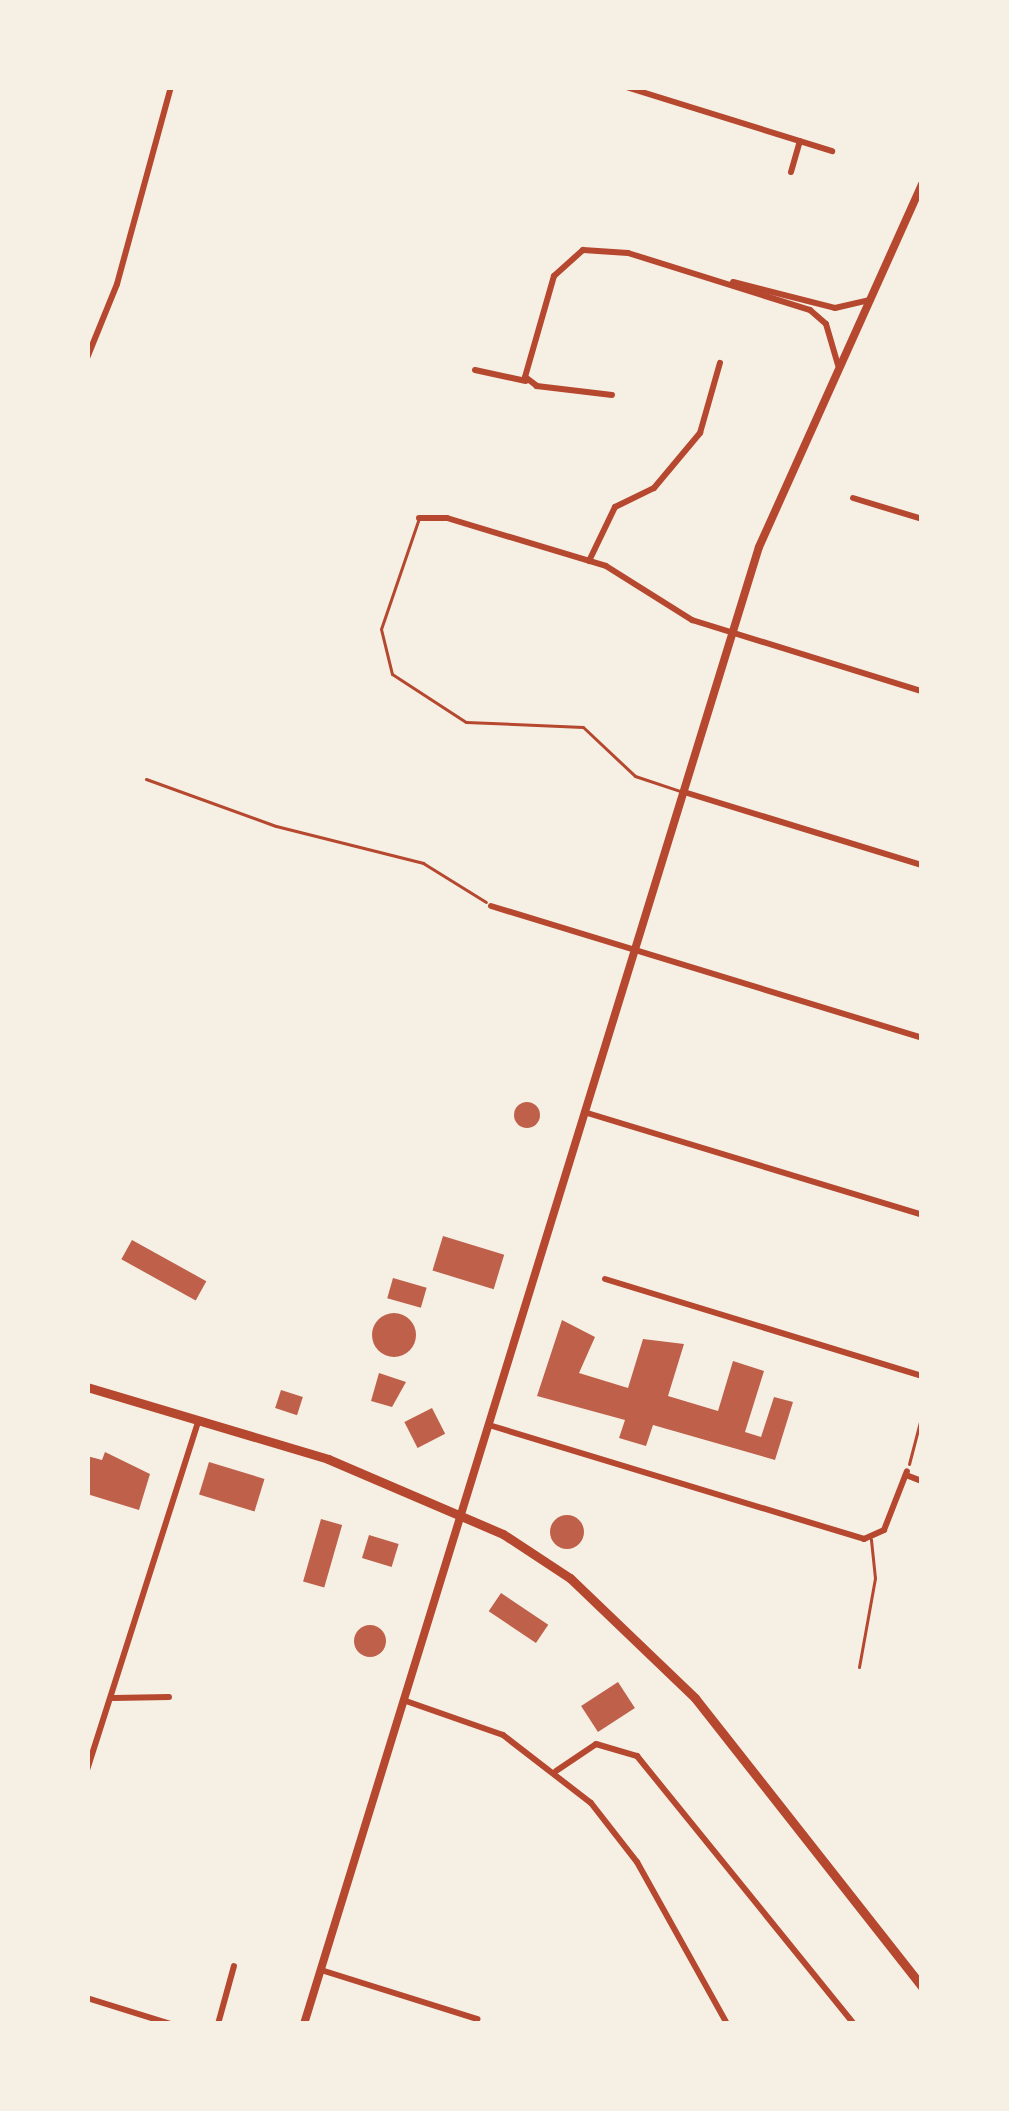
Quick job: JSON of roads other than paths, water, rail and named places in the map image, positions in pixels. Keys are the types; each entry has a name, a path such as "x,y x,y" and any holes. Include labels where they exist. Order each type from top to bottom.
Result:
{"main road":[{"path":"304,2024 731,633 779,491 922,184"},
{"path":"87,1387 328,1459 462,1514 570,1578 657,1658 922,1986"}],"street":[{"path":"87,358 90,336 117,284 171,87"},
{"path":"626,87 832,151"},
{"path":"791,172 800,141"},
{"path":"526,381 551,283 574,254 628,253 835,308 871,300"},
{"path":"730,283 817,314 838,365"},
{"path":"589,561 615,506 654,488 700,434 720,363"},
{"path":"475,370 613,395"},
{"path":"854,498 922,519"},
{"path":"419,518 448,518 621,572 692,620 922,691"},
{"path":"682,791 922,865"},
{"path":"491,906 922,1038"},
{"path":"584,1112 922,1215"},
{"path":"605,1279 922,1376"},
{"path":"87,1770 200,1420"},
{"path":"489,1425 871,1539 884,1530 906,1473 922,1481"},
{"path":"113,1698 169,1697"},
{"path":"403,1700 473,1720 556,1771 627,1847 724,2023"},
{"path":"556,1771 596,1744 637,1756 854,2024"},
{"path":"218,2024 234,1966"},
{"path":"321,1970 477,2019"},
{"path":"87,1998 171,2024"}],"lane":[{"path":"419,518 381,629 392,674 466,722 584,727 635,776 682,791"},
{"path":"859,1667 875,1578 871,1539"}]}
